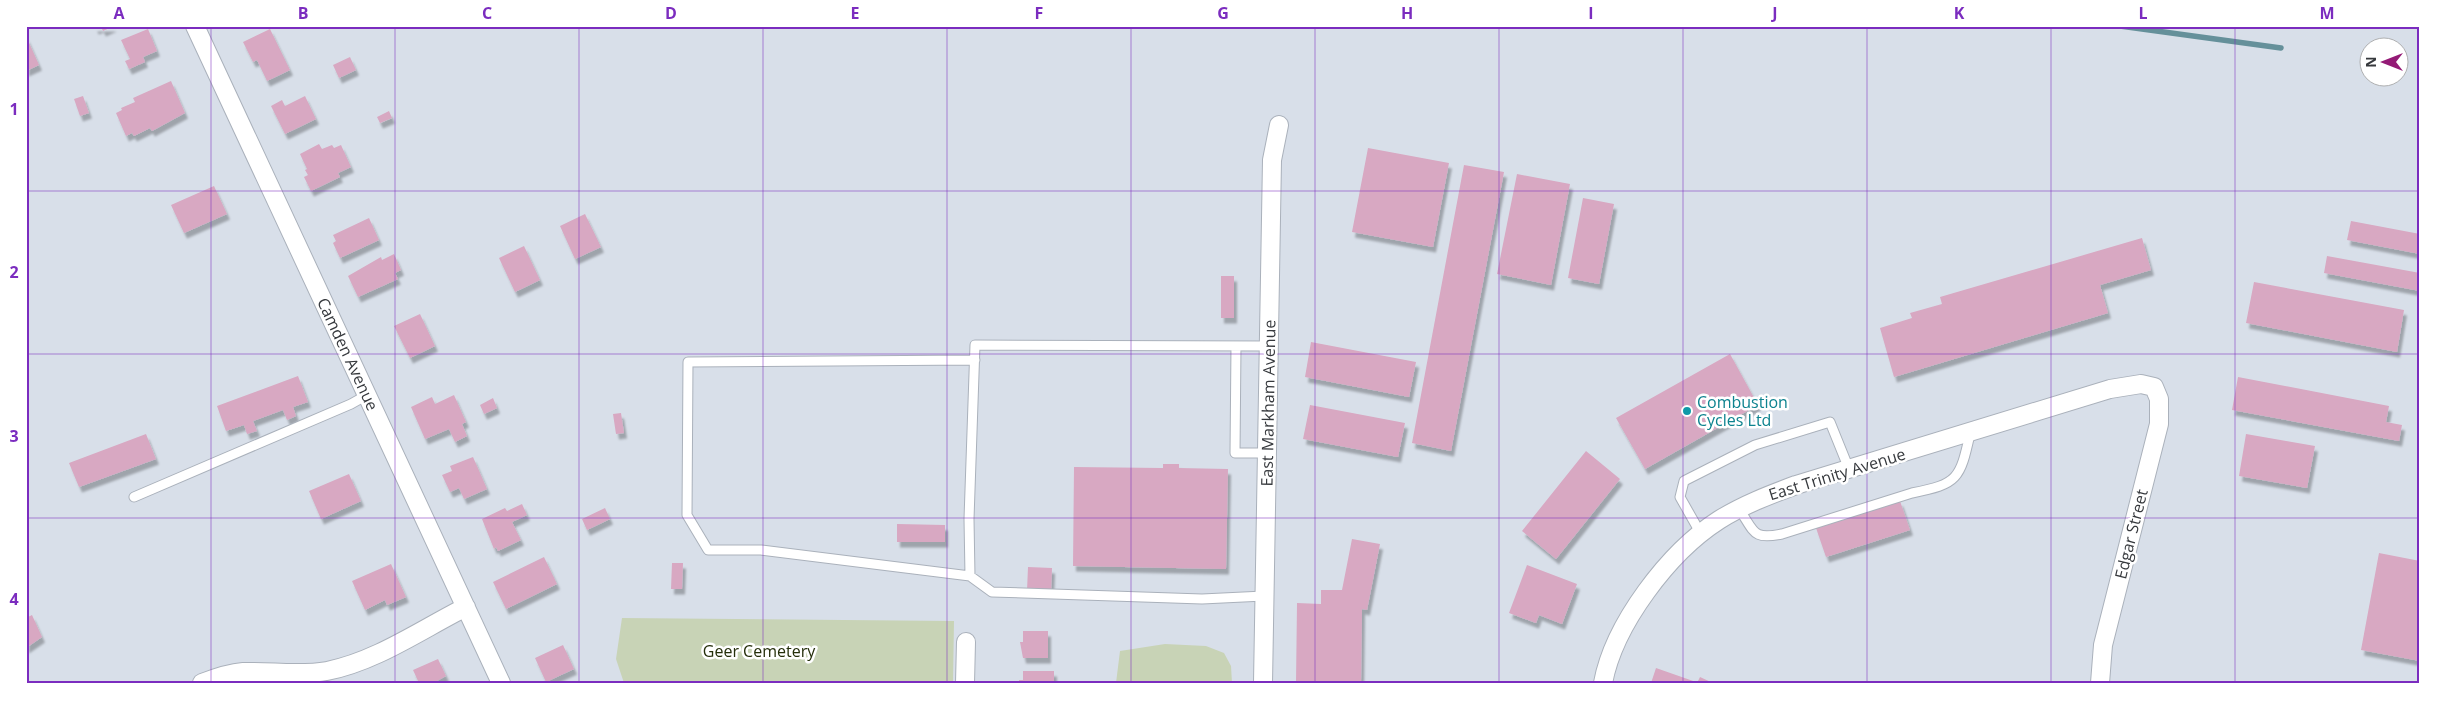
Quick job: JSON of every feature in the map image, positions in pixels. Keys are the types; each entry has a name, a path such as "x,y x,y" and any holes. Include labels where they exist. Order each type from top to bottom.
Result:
{"street":[{"name":"Camden Avenue","path":"195,26 501,683"},
{"name":"East Markham Avenue","path":"1263,683 1272,160 1278,125"},
{"name":"East Trinity Avenue","path":"1603,683 1613,650 1638,606 1665,568 1700,534 1758,499 1849,469 1970,434 2110,390 2141,384 2154,387"},
{"name":"Edgar Street","path":"2100,683 2103,645 2159,424 2159,399 2154,387"},
{"path":"202,683 242,672 306,673 328,671 366,657 415,635 466,607"},
{"path":"965,683 966,642"}],"lane":[{"path":"970,576 968,519 975,345 1269,346"},
{"path":"1236,346 1235,453 1267,453"},
{"path":"975,360 688,362 687,515 708,550 761,550 970,576 992,592 1202,599 1264,596"},
{"path":"134,497 343,408 367,395"},
{"path":"1700,534 1680,497 1684,481 1755,445 1830,422 1849,469"},
{"path":"1739,510 1756,535 1763,537 1782,534 1912,493 1932,489 1949,483 1956,477 1963,464 1970,434"}],"green space":[{"name":"Geer Cemetery","path":"622,618 954,621 953,683 624,683 616,659"},
{"path":"1165,644 1206,646 1224,653 1231,666 1232,683 1116,683 1120,651"}],"building":[{"path":"94,26 114,26 103,31 101,27 96,29"},
{"path":"148,29 157,51 143,57 145,62 129,69 125,61 130,59 121,40"},
{"path":"270,29 290,70 267,81 257,60 253,62 243,42"},
{"path":"26,36 39,65 26,71"},
{"path":"350,57 356,70 339,78 333,65"},
{"path":"171,81 185,113 152,131 150,128 134,136 132,133 126,136 116,113 122,110 121,108 135,102 133,98"},
{"path":"83,96 89,113 80,116 74,99"},
{"path":"305,96 316,119 285,134 271,106 282,100 285,106"},
{"path":"389,111 392,118 380,123 377,117"},
{"path":"319,144 322,149 332,145 334,148 341,145 351,167 338,173 340,177 311,191 304,177 308,175 305,170 307,169 300,154"},
{"path":"1368,148 1449,163 1433,247 1352,232"},
{"path":"1464,165 1504,172 1451,451 1412,443"},
{"path":"1517,174 1570,184 1551,285 1497,274"},
{"path":"214,186 227,214 184,233 171,205"},
{"path":"1583,198 1614,204 1599,284 1568,278"},
{"path":"585,214 601,247 575,259 560,226"},
{"path":"369,218 379,240 340,258 333,243 336,241 333,235"},
{"path":"2351,221 2420,234 2420,254 2347,240"},
{"path":"2142,238 2151,270 2100,285 2108,313 1894,377 1880,328 1912,318 1910,313 1942,304 1940,297"},
{"path":"524,246 540,280 515,292 499,258"},
{"path":"394,254 401,270 395,273 398,279 358,297 348,276 381,257 382,260"},
{"path":"2327,256 2420,273 2420,291 2324,273"},
{"path":"1221,276 1234,276 1234,318 1221,318"},
{"path":"2254,282 2404,310 2397,352 2246,323"},
{"path":"420,314 435,346 410,358 394,326"},
{"path":"1311,342 1416,362 1409,397 1305,377"},
{"name":"Combustion Cycles Ltd","path":"1730,354 1758,405 1645,469 1616,418"},
{"path":"298,376 308,402 293,407 296,416 287,420 283,410 253,421 257,431 247,434 244,425 226,431 217,406"},
{"path":"2238,377 2389,406 2386,422 2402,425 2399,441 2232,410"},
{"path":"454,395 466,422 462,424 467,436 455,442 449,429 425,439 411,407 432,397 435,404"},
{"path":"493,398 497,408 484,414 480,405"},
{"path":"1310,405 1405,423 1398,457 1303,439"},
{"path":"621,413 624,433 616,434 613,414"},
{"path":"146,434 156,459 79,487 69,463"},
{"path":"2246,434 2315,446 2307,488 2239,476"},
{"path":"1586,451 1620,479 1556,559 1522,531"},
{"path":"473,457 487,489 464,499 459,488 450,492 442,475 452,471 450,466"},
{"path":"1163,464 1179,464 1179,468 1228,469 1226,569 1073,566 1074,467 1163,468"},
{"path":"349,474 361,501 321,519 309,491"},
{"path":"1900,501 1910,530 1826,557 1816,528"},
{"path":"522,504 527,515 512,522 521,540 498,551 496,547 494,549 482,519 505,508 507,511"},
{"path":"605,508 610,519 587,530 582,519"},
{"path":"897,524 945,525 945,542 897,542"},
{"path":"1352,539 1380,544 1367,610 1362,609 1361,683 1296,683 1297,603 1321,604 1321,590 1342,590"},
{"path":"2379,553 2420,561 2420,661 2361,650"},
{"path":"544,557 557,584 506,609 493,582"},
{"path":"672,563 683,563 682,589 671,589"},
{"path":"391,564 406,597 387,605 385,600 365,610 352,581"},
{"path":"1527,565 1577,584 1562,624 1539,615 1536,623 1509,613"},
{"path":"1028,567 1052,568 1051,592 1027,591"},
{"path":"32,615 42,637 26,648 26,618"},
{"path":"1023,631 1048,631 1048,658 1023,658 1020,642 1023,642"},
{"path":"563,645 574,669 546,682 535,658"},
{"path":"438,659 446,676 433,683 419,683 413,670"},
{"path":"1656,668 1696,682 1696,683 1651,683"},
{"path":"1023,671 1054,671 1054,683 1019,683 1019,680 1023,680"},
{"path":"1700,677 1713,683 1697,683"}],"waterway":[{"path":"2120,26 2281,48"}],"place":[{"name":"Combustion Cycles Ltd","path":"1687,411"}]}
